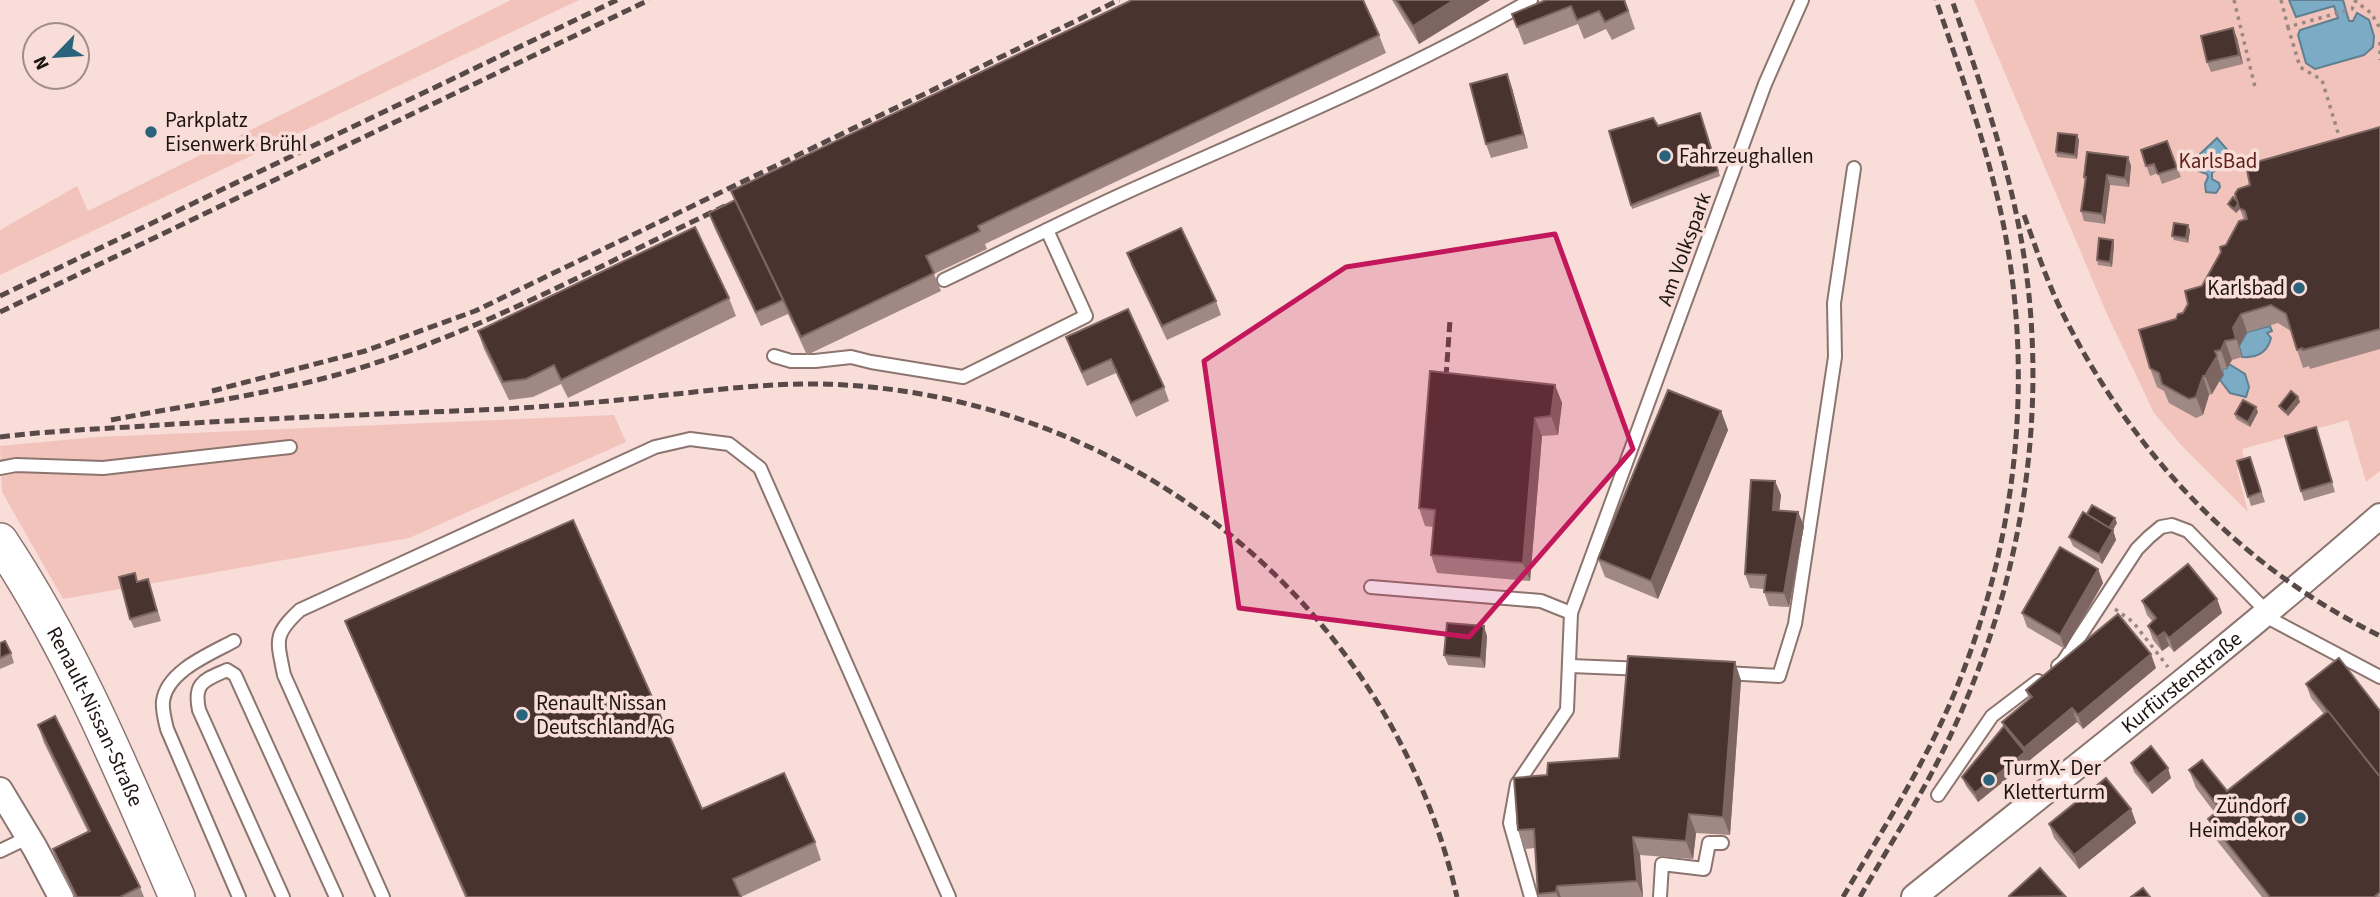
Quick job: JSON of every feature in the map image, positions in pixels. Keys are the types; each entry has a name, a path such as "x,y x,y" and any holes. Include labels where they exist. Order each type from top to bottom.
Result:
{"street":[{"name":"Kurfürstenstraße","path":"1914,897 2180,684 2380,516"},
{"name":"Renault-Nissan-Straße","path":"0,541 48,618 94,706 177,897"},
{"path":"4,804 29,837 61,897"}],"lane":[{"path":"944,280 1126,193 1392,74 1531,0"},
{"name":"Am Volkspark","path":"1531,897 1510,823 1517,785 1567,710 1572,613 1636,434 1702,234 1802,0"},
{"path":"1714,673 1779,676 1795,624 1835,357 1834,303 1854,168"},
{"path":"774,356 791,361 815,362 851,357 963,377 1086,316 1047,230"},
{"path":"383,897 284,675 278,644 282,626 300,610 655,447 690,439 729,444 760,468 949,897"},
{"path":"0,468 103,468 290,447"},
{"path":"1938,794 1992,716 2063,662 2137,549 2161,527 2172,525 2189,531 2265,613 2380,677"},
{"path":"1371,587 1541,601 1572,613"},
{"path":"234,641 183,672 167,686 163,704 167,729 239,897"},
{"path":"1571,666 1658,670"},
{"path":"283,897 196,698 201,683 227,670 235,675 336,897"},
{"path":"0,851 29,837"},
{"path":"1660,897 1662,864 1704,869 1709,843 1722,843"}],"path":[{"path":"2234,0 2255,87"},
{"path":"2281,0 2300,67 2322,80 2339,136"},
{"path":"2288,27 2350,10 2355,0 2371,13 2380,28"},
{"path":"2380,42 2380,60"},
{"path":"2104,601 2133,622 2180,684"}],"highlighted area":[{"path":"1555,234 1633,449 1469,637 1239,608 1204,361 1346,267"}],"green space":[{"path":"511,0 579,0 0,275 0,230 77,186 88,211"},
{"name":"KarlsBad","path":"1974,0 2380,0 2380,471 2366,482 2348,420 2242,449 2245,466 2237,469 2248,512 2182,446 2154,413 2107,314"},
{"path":"614,415 626,442 409,538 63,599 2,492 0,446 97,437"}],"water":[{"path":"2289,0 2343,0 2349,21 2353,21 2357,13 2369,20 2374,36 2373,47 2364,55 2315,69 2306,63 2298,35 2300,30 2338,18 2334,6 2296,17"},
{"path":"2217,138 2230,153 2229,158 2212,173 2212,179 2219,183 2220,187 2216,193 2206,192 2207,174 2194,167 2201,158 2199,155"},
{"path":"2270,326 2272,331 2267,333 2271,338 2264,351 2256,356 2242,357 2239,346 2247,332"},
{"path":"2229,364 2245,374 2249,387 2246,397 2230,393 2220,380 2222,369"}],"building":[{"path":"1132,0 1363,0 1379,35 978,226 980,231 926,256 934,273 801,337 731,191"},
{"path":"1396,0 1454,0 1413,26"},
{"path":"1546,0 1624,0 1628,11 1605,22 1599,11 1577,20 1571,6 1517,27 1512,14"},
{"path":"2233,28 2239,55 2207,62 2201,36"},
{"path":"1507,74 1523,134 1486,144 1470,84"},
{"name":"Fahrzeughallen","path":"1700,113 1718,171 1631,205 1609,131 1653,118 1658,126"},
{"name":"Karlsbad","path":"2380,127 2380,329 2297,350 2286,314 2271,305 2241,314 2233,328 2236,339 2225,341 2221,350 2215,351 2217,356 2203,376 2196,397 2189,399 2162,384 2159,373 2150,368 2139,330 2176,319 2178,314 2183,313 2188,304 2185,291 2202,286 2221,252 2220,247 2226,245 2239,221 2247,219 2245,211 2239,208 2235,194 2238,189 2250,185 2246,165"},
{"path":"2058,133 2077,135 2075,155 2056,152"},
{"path":"2167,141 2177,168 2158,174 2154,164 2146,166 2141,150"},
{"path":"2087,152 2128,157 2125,178 2107,175 2102,214 2081,211"},
{"path":"2233,197 2238,204 2234,209 2228,204"},
{"path":"735,200 783,300 756,312 709,213"},
{"path":"2174,223 2188,225 2186,238 2172,236"},
{"path":"695,227 729,298 561,380 554,365 526,379 503,382 478,331"},
{"path":"1181,228 1216,301 1162,326 1127,253"},
{"path":"2099,238 2113,240 2110,262 2097,260"},
{"path":"1128,309 1164,387 1131,403 1111,359 1082,372 1066,337"},
{"path":"1430,371 1555,385 1551,416 1535,418 1523,563 1431,555 1435,510 1419,508"},
{"path":"1668,390 1721,411 1651,581 1598,559"},
{"path":"2291,391 2298,397 2286,412 2279,406"},
{"path":"2243,400 2256,407 2248,422 2235,414"},
{"path":"2316,427 2332,482 2301,491 2285,436"},
{"path":"2250,457 2261,492 2248,497 2237,461"},
{"path":"1751,480 1775,481 1773,510 1798,512 1784,593 1764,592 1766,575 1745,574"},
{"path":"2092,505 2115,518 2109,528 2087,514"},
{"path":"2083,512 2113,530 2099,554 2069,537"},
{"name":"Renault Nissan Deutschland AG","path":"573,520 702,809 784,773 815,842 733,879 741,897 467,897 345,621"},
{"path":"2060,547 2098,569 2060,635 2022,613"},
{"path":"2188,564 2217,599 2169,638 2164,632 2157,637 2148,626 2156,618 2142,601"},
{"path":"135,573 137,582 148,579 157,611 130,619 119,577"},
{"path":"2118,614 2151,654 2078,715 2072,708 2024,748 2002,722 2032,697 2026,690"},
{"path":"1447,623 1484,626 1481,658 1444,655"},
{"path":"5,641 11,653 0,658 0,643"},
{"path":"1628,656 1735,662 1723,817 1689,814 1686,841 1633,837 1637,881 1557,886 1556,892 1538,894 1534,829 1518,830 1514,778 1547,775 1548,763 1619,758"},
{"path":"2339,658 2380,711 2380,777 2306,684"},
{"name":"Zündorf Heimdekor","path":"2328,711 2380,777 2380,892 2374,897 2270,897 2208,819 2220,809 2189,770 2202,760 2227,791"},
{"path":"55,716 140,887 120,897 77,897 53,849 90,831 38,725"},
{"path":"2004,726 2025,752 1975,793 1962,777"},
{"path":"2151,746 2168,768 2148,784 2131,763"},
{"path":"2106,778 2131,809 2074,855 2049,824"},
{"path":"2040,868 2065,896 2009,896"},
{"path":"2143,888 2150,897 2131,897"}],"railway":[{"path":"0,296 617,0"},
{"path":"0,312 649,0"},
{"path":"212,391 365,351 475,311 1119,0"},
{"path":"1843,897 1920,765 1959,682 1979,626 1995,568 2015,451 2017,332 2001,213 1971,106 1936,0"},
{"path":"1860,897 1930,777 1967,699 1990,637 2008,573 2022,508 2030,443 2033,377 2030,310 2022,244 2001,151 1952,0"},
{"path":"111,420 330,377 407,352 500,314 725,206"},
{"path":"2024,215 2063,314 2122,413 2157,459 2195,501 2236,540 2281,576 2329,608 2380,636"},
{"path":"1446,377 1450,320"},
{"path":"0,437 72,430 524,408 800,384 845,385 953,400 1055,432 1150,479 1236,540 1312,613 1375,698 1424,793 1457,897"}],"place":[{"name":"Parkplatz Eisenwerk Brühl","path":"151,132"},
{"name":"Fahrzeughallen","path":"1665,156"},
{"name":"Karlsbad","path":"2299,288"},
{"name":"Renault Nissan Deutschland AG","path":"522,715"},
{"name":"TurmX- Der Kletterturm","path":"1989,780"},
{"name":"Zündorf Heimdekor","path":"2300,818"}]}
